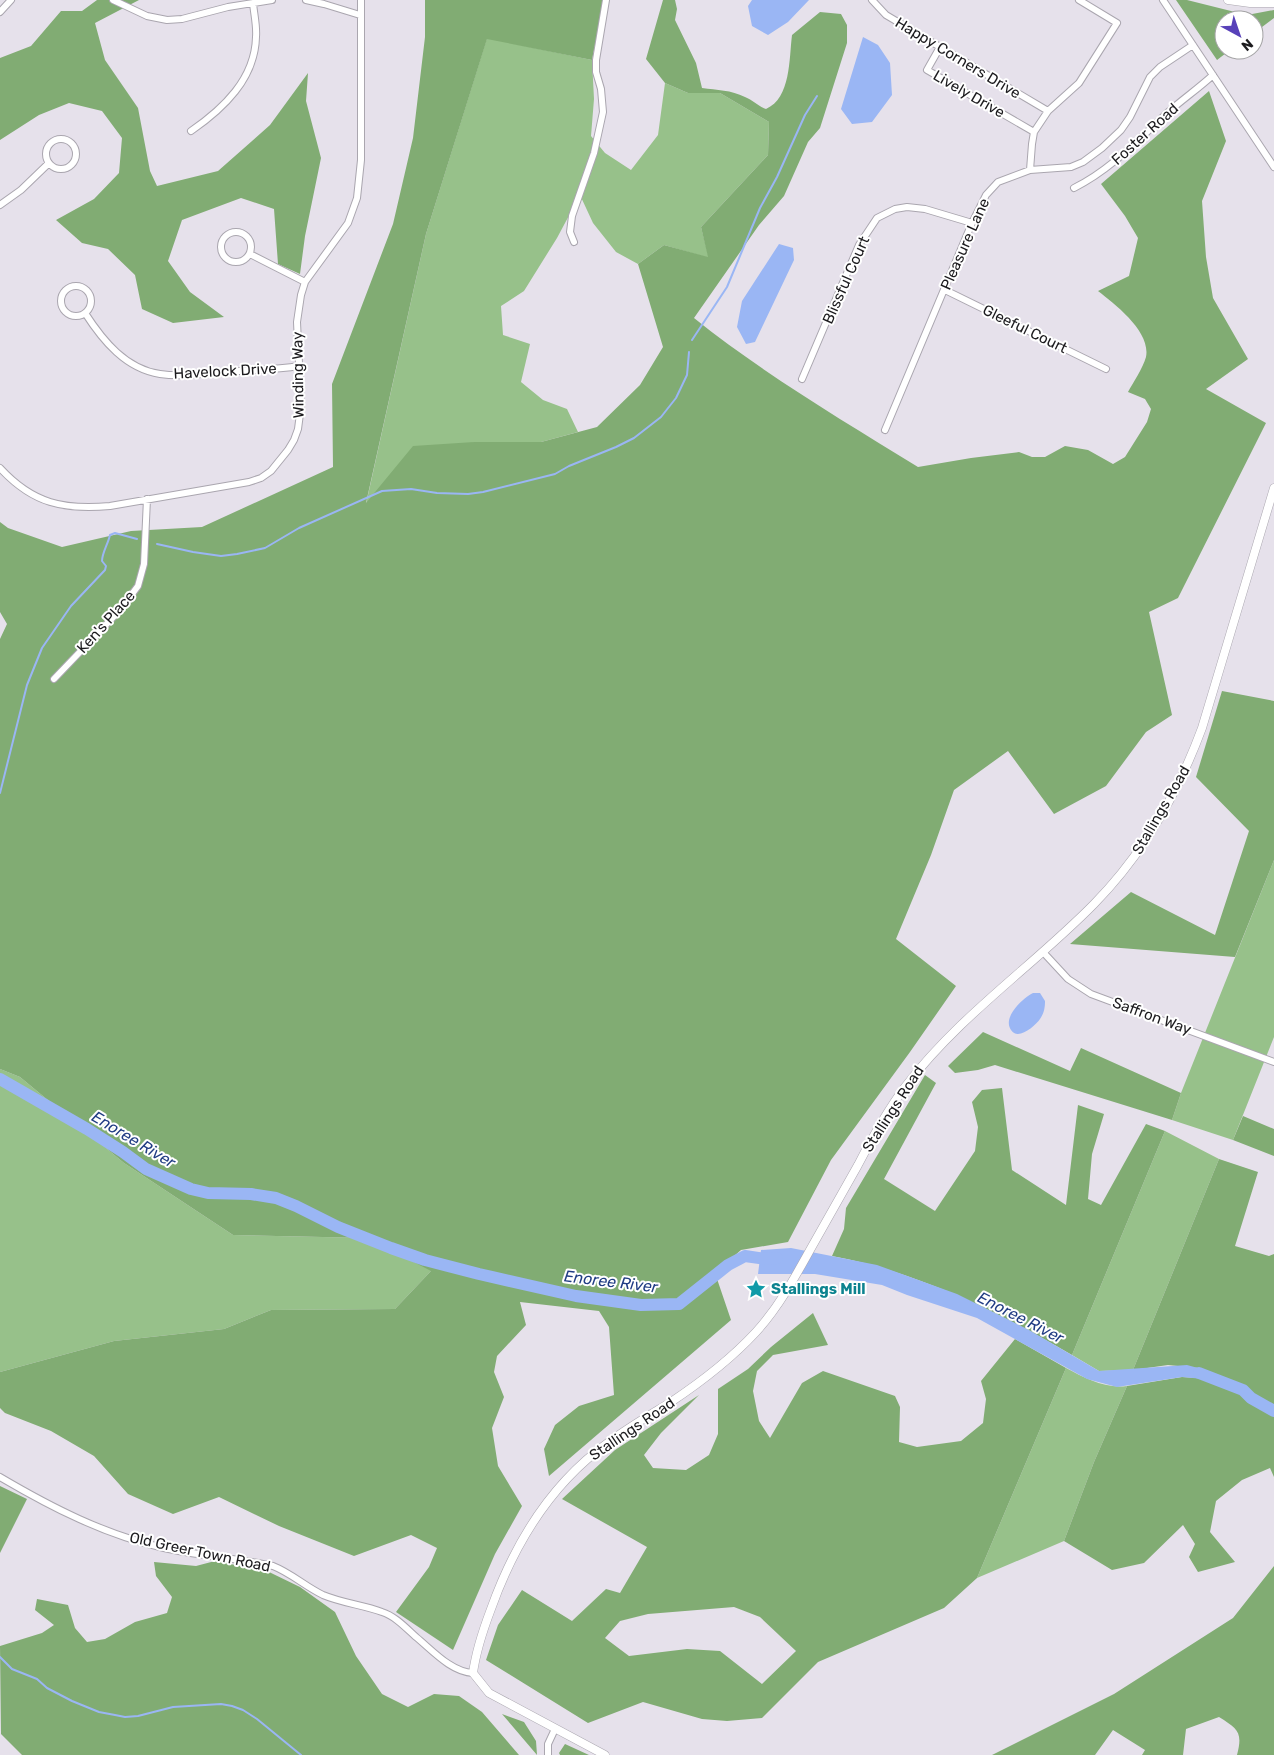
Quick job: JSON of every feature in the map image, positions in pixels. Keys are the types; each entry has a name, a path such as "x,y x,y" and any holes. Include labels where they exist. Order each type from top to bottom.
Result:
{"street":[{"path":"0,12 11,0"},
{"path":"113,0 147,16 167,20 182,19 228,7 272,0"},
{"path":"306,0 360,15"},
{"name":"Winding Way","path":"0,468 27,492 48,502 64,506 95,507 249,482 261,478 270,471 288,450 298,428 300,406 297,322 305,282 348,223 358,198 361,160 361,0"},
{"path":"574,242 570,232 572,216 594,153 601,125 603,104 596,72 596,60 606,0"},
{"name":"Happy Corners Drive","path":"872,0 886,15 1048,112"},
{"path":"1030,170 1034,132 1048,112 1079,82 1117,23 1079,0"},
{"path":"1163,0 1274,167"},
{"path":"1228,0 1250,3 1274,3"},
{"path":"191,131 227,103 248,70 256,44 253,2"},
{"name":"Pleasure Lane","path":"885,430 986,195 998,182 1030,170 1071,167 1083,162 1102,148 1121,130 1130,117 1150,77 1160,67 1193,44"},
{"name":"Lively Drive","path":"940,47 926,70 1034,132"},
{"name":"Foster Road","path":"1074,188 1101,173 1129,150 1166,114 1213,75"},
{"path":"63,139 73,144 76,156 71,166 60,169 49,163 46,152 52,142 63,139"},
{"path":"0,205 21,190 49,163"},
{"name":"Blissful Court","path":"802,380 860,245 877,218 896,209 906,207 925,209 972,224"},
{"path":"240,232 249,238 251,243 250,254 242,261 232,262 224,256 222,240 230,233 240,232"},
{"path":"250,254 305,282"},
{"path":"80,286 90,294 91,303 85,313 72,315 65,311 62,299 68,288 80,286"},
{"name":"Gleeful Court","path":"945,290 1106,369"},
{"name":"Havelock Drive","path":"85,313 107,343 118,354 136,366 155,373 170,375 202,374 299,366"},
{"name":"Stallings Road","path":"473,1674 480,1642 506,1570 528,1527 550,1497 593,1454 685,1393 740,1348 758,1330 789,1288 883,1120 923,1063 960,1024 1095,904 1146,840 1175,791 1202,728 1274,488"},
{"name":"Ken's Place","path":"54,679 120,610 138,586 144,564 147,499"},
{"name":"Saffron Way","path":"1042,952 1068,979 1091,994 1274,1062"},
{"name":"Old Greer Town Road","path":"0,1477 59,1509 111,1533 165,1548 273,1566 323,1595 384,1612 458,1670 473,1674"},
{"path":"473,1674 489,1694 605,1755"},
{"path":"548,1755 548,1744 556,1729"}],"green space":[{"path":"97,0 139,0 95,23 105,60 138,108 150,171 157,186 218,171 270,125 308,73 306,101 321,158 305,236 300,274 278,264 274,209 241,198 182,220 168,261 190,292 224,317 173,323 142,309 135,275 108,249 82,243 56,220 94,199 119,173 122,138 102,111 69,103 39,115 0,140 0,58 31,46 61,11 82,11"},
{"path":"425,0 604,0 592,60 487,39 426,234 366,503 413,446 474,442 541,442 597,427 640,385 663,347 638,264 664,245 708,257 701,227 768,155 769,122 720,93 688,93 665,83 646,59 663,0 675,0 677,9 675,20 696,63 702,88 734,93 748,98 766,109 774,104 784,87 789,66 792,35 820,12 841,14 847,25 847,43 820,128 808,142 784,196 759,225 694,318 748,358 804,396 918,467 1019,452 1032,457 1045,457 1065,446 1088,450 1113,464 1125,457 1147,422 1151,409 1145,399 1128,392 1146,357 1143,338 1131,320 1098,291 1129,276 1138,238 1125,216 1101,184 1209,91 1226,141 1202,201 1206,257 1213,298 1248,359 1206,389 1266,423 1178,598 1149,612 1172,715 1146,732 1106,786 1054,814 1008,751 954,790 931,855 896,939 956,986 831,1160 788,1242 741,1250 715,1273 731,1320 549,1476 544,1449 555,1425 579,1406 614,1395 609,1327 599,1311 520,1302 526,1325 497,1356 494,1372 504,1397 492,1428 498,1466 522,1506 495,1554 453,1650 396,1612 429,1567 437,1548 411,1535 354,1556 279,1526 219,1497 173,1514 128,1494 94,1456 51,1431 5,1413 0,1408 0,1372 114,1341 224,1329 271,1310 395,1309 431,1271 368,1238 233,1235 124,1163 20,1077 0,1069 0,639 7,624 0,612 0,522 8,528 62,547 131,531 202,527 333,467 332,384 393,224 413,138 425,37"},
{"path":"1176,0 1187,0 1227,10 1214,10 1214,56"},
{"path":"1274,10 1274,18 1264,26 1264,12"},
{"path":"487,38 592,60 594,99 591,136 605,153 631,170 658,135 665,83 688,93 720,93 769,122 768,155 701,227 709,258 664,245 638,264 616,252 593,223 580,195 557,238 524,291 501,306 503,335 530,344 521,382 543,400 567,409 578,432 541,442 474,442 366,504 426,234"},
{"path":"1222,691 1274,701 1274,860 1235,957 1070,944 1131,892 1215,935 1249,831 1196,777"},
{"path":"1274,860 1274,1037 1233,1140 1172,1120"},
{"path":"983,1032 1070,1071 1081,1048 1181,1093 1172,1120 995,1065 978,1070 955,1073 948,1066"},
{"path":"0,1069 20,1077 124,1163 233,1235 368,1238 432,1270 395,1309 271,1310 224,1329 114,1341 0,1372"},
{"path":"925,1075 936,1083 884,1179 935,1211 975,1151 978,1127 972,1102 982,1090 1002,1088 1012,1170 1066,1205 1078,1105 1104,1114 1092,1154 1088,1199 1101,1205 1146,1124 1165,1131 1072,1355 956,1295 896,1272 832,1256 844,1229 846,1208"},
{"path":"1243,1116 1274,1129 1274,1156 1233,1140"},
{"path":"1165,1131 1219,1159 1133,1370 1099,1371 1072,1355"},
{"path":"1219,1159 1258,1172 1235,1246 1269,1256 1274,1254 1274,1477 1270,1468 1242,1480 1216,1501 1210,1532 1235,1562 1198,1572 1189,1557 1195,1544 1183,1525 1144,1563 1112,1570 1064,1541 1094,1462 1127,1386 1182,1377 1213,1379 1198,1368 1168,1365 1133,1370"},
{"path":"813,1313 828,1345 773,1355 757,1371 753,1391 759,1421 770,1438 802,1383 823,1371 895,1396 900,1407 899,1442 917,1447 961,1441 983,1423 986,1399 981,1381 1015,1339 1066,1368 977,1578 944,1608 818,1662 762,1718 727,1721 702,1719 643,1702 588,1723 486,1660 498,1625 522,1590 572,1621 606,1589 620,1593 647,1547 562,1499 615,1450 699,1395 661,1433 644,1455 653,1468 686,1470 709,1455 718,1434 718,1389 748,1369 771,1347","holes":["734,1607 760,1617 796,1651 762,1684 720,1651 687,1649 629,1656 605,1638 620,1621 648,1614"]},
{"path":"1066,1368 1103,1384 1127,1386 1094,1462 1064,1541 977,1578"},
{"path":"0,1486 27,1499 0,1553"},
{"path":"215,1561 267,1571 300,1587 335,1612 356,1656 382,1694 408,1707 434,1694 459,1696 482,1712 519,1755 22,1755 1,1734 0,1646 42,1633 54,1625 35,1610 37,1599 68,1605 75,1628 87,1642 105,1639 135,1622 167,1613 172,1597 156,1576 154,1562 196,1566"},
{"path":"1274,1566 1274,1755 1237,1755 1239,1736 1235,1728 1219,1717 1186,1729 1183,1755 1142,1755 1145,1750 1113,1730 1095,1755 992,1755 1114,1694 1233,1618"},
{"path":"502,1714 524,1722 536,1741 537,1755"},
{"path":"565,1744 589,1755 560,1755 559,1753"}],"water":[{"path":"752,0 809,0 788,22 768,35 752,26 748,6"},
{"path":"863,37 878,45 890,63 892,95 872,122 852,124 841,109"},
{"path":"779,244 793,248 794,260 755,342 746,344 737,327 742,301"},
{"path":"1033,993 1040,993 1045,1001 1042,1015 1038,1022 1026,1031 1018,1034 1014,1033 1009,1025 1011,1014 1019,1003"},
{"path":"791,1248 877,1265 957,1294 1029,1330 1099,1371 1187,1365 1198,1368 1214,1380 1182,1377 1117,1387 1087,1379 977,1318 882,1285 815,1274 758,1274 761,1250"}],"waterway":[{"path":"692,340 727,287 760,208 777,177 805,115 817,96"},
{"path":"157,544 221,556 237,554 265,548 299,528 382,491 411,489 437,493 468,494 555,474 634,438 661,417 676,398 687,375 689,352"},
{"path":"0,793 27,685 42,648 71,606 105,570 106,566 102,558 110,535 115,533 137,539"},
{"name":"Enoree River","path":"0,1079 87,1129 146,1169 191,1189 208,1193 251,1194 276,1198 338,1227 391,1248 425,1260 479,1274 576,1296 641,1305 679,1304 728,1265 745,1256 766,1259 777,1258"},
{"name":"Enoree River","path":"1199,1373 1243,1390 1251,1398 1274,1411"},
{"path":"0,1657 12,1669 37,1679 47,1688 99,1712 125,1717 138,1716 173,1707 221,1704 232,1706 243,1710 257,1719 301,1755"}],"place":[{"name":"Stallings Mill","path":"756,1289"}]}
